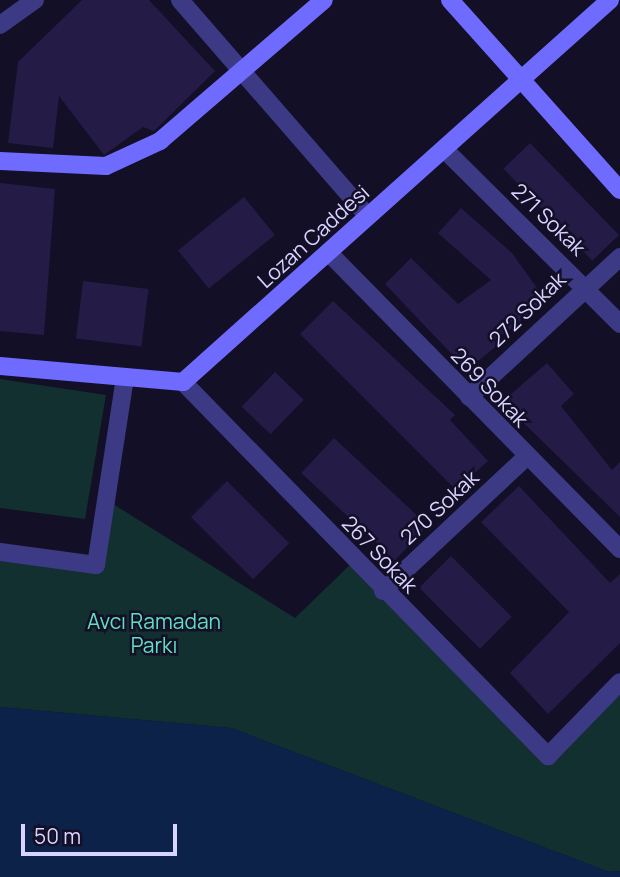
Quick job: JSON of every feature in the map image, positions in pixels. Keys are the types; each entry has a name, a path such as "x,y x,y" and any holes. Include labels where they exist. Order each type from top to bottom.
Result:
{"street":[{"path":"0,25 35,0"},
{"path":"180,0 239,71 369,216"},
{"path":"0,161 106,166 160,141 324,0"},
{"path":"450,0 620,190"},
{"name":"Lozan Caddesi","path":"183,382 330,254 610,0"},
{"name":"271 Sokak","path":"445,150 584,285 620,324"},
{"name":"269 Sokak","path":"330,254 526,457 620,549"},
{"name":"272 Sokak","path":"469,397 584,285 620,257"},
{"path":"0,366 183,382"},
{"path":"0,552 96,565 125,377"},
{"name":"267 Sokak","path":"183,382 383,591 548,756 620,682"},
{"name":"270 Sokak","path":"383,591 526,457"}],"green space":[{"path":"0,379 106,395 85,519 0,508"},
{"name":"Avcı Ramadan Parkı","path":"105,499 295,618 354,561 547,756 620,682 620,871 609,872 231,728 0,707 0,552 96,565"}],"water":[{"path":"0,707 231,728 609,872 620,871 620,877 0,877"}],"building":[{"path":"82,0 149,0 215,71 154,131 143,127 104,155 59,96 53,148 8,143 18,62"},
{"path":"530,143 619,235 592,261 503,169"},
{"path":"0,183 55,189 44,335 0,331"},
{"path":"244,197 275,235 209,289 178,250"},
{"path":"461,208 512,253 547,302 494,341 498,345 467,370 385,284 411,258 458,304 491,280 438,233"},
{"path":"83,281 149,289 141,347 76,339"},
{"path":"333,301 455,415 450,420 488,461 456,490 300,334"},
{"path":"547,363 574,394 561,406 612,470 620,462 620,517 502,402"},
{"path":"275,372 304,400 270,434 242,407"},
{"path":"334,438 428,525 395,560 301,473"},
{"path":"227,481 289,543 253,579 191,517"},
{"path":"519,486 610,583 620,574 620,643 548,714 510,673 569,612 481,522"},
{"path":"451,556 512,617 480,649 419,588"}]}
